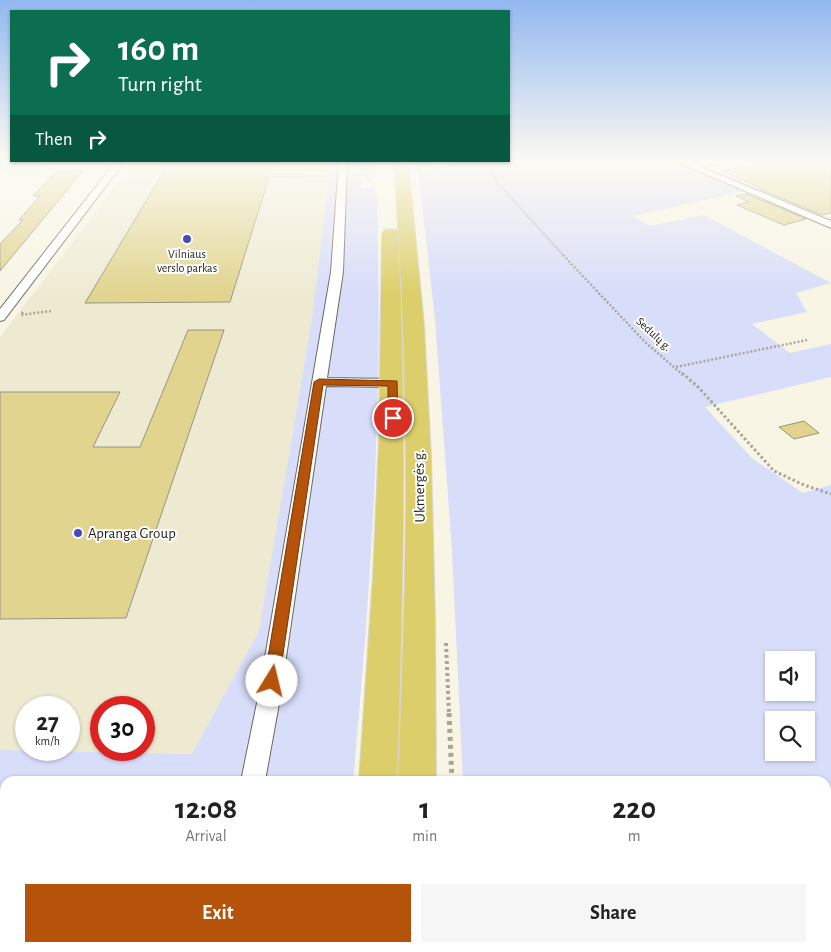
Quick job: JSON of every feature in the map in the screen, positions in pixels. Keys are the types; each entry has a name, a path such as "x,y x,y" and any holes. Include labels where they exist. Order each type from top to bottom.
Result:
{"highway":[{"name":"Ukmergės g.","path":"378,776 391,511 393,383 393,308 384,205"},
{"name":"Ukmergės g.","path":"404,205 414,341 418,451 420,615 417,776"}],"street":[{"path":"0,317 87,205"},
{"path":"254,776 273,670 337,272 340,205"},
{"path":"785,205 831,225"},
{"path":"319,382 393,383"}],"path":[{"name":"Sedulų g.","path":"520,205 645,342 699,388 774,471 804,485 831,494"},
{"path":"9,305 27,305 21,315 52,311"},
{"path":"675,367 807,340"}],"shaded area":[{"path":"101,205 326,205 312,318 259,631 193,754 155,753 155,696 90,696 90,752 80,752 80,696 15,696 15,750 0,750 0,337"},
{"path":"326,205 377,205 379,354 377,417 364,657 353,776 0,776 0,750 15,750 15,761 80,761 80,752 90,752 90,761 155,761 155,753 192,754 259,631 312,318"},
{"path":"422,205 680,205 633,216 650,226 704,215 831,283 796,293 807,312 752,324 790,353 831,344 831,377 705,407 753,459 803,493 831,485 831,776 463,776 452,551 435,319"}],"building":[{"path":"32,205 54,205 0,271 0,244 23,220 19,220"},
{"name":"Vilniaus verslo parkas","path":"143,205 260,205 230,302 85,303"},
{"path":"738,205 773,205 806,219 784,225"},
{"path":"799,205 831,205 831,213 822,215"},
{"name":"Apranga Group","path":"188,330 224,330 126,618 0,619 0,392 120,392 93,447 140,447"},
{"path":"804,421 819,433 794,439 779,427"}],"place":[{"name":"Vilniaus verslo parkas","path":"187,239"},
{"name":"Apranga Group","path":"78,533"}],"route":[{"path":"272,681 319,382 393,383 393,418"}]}
